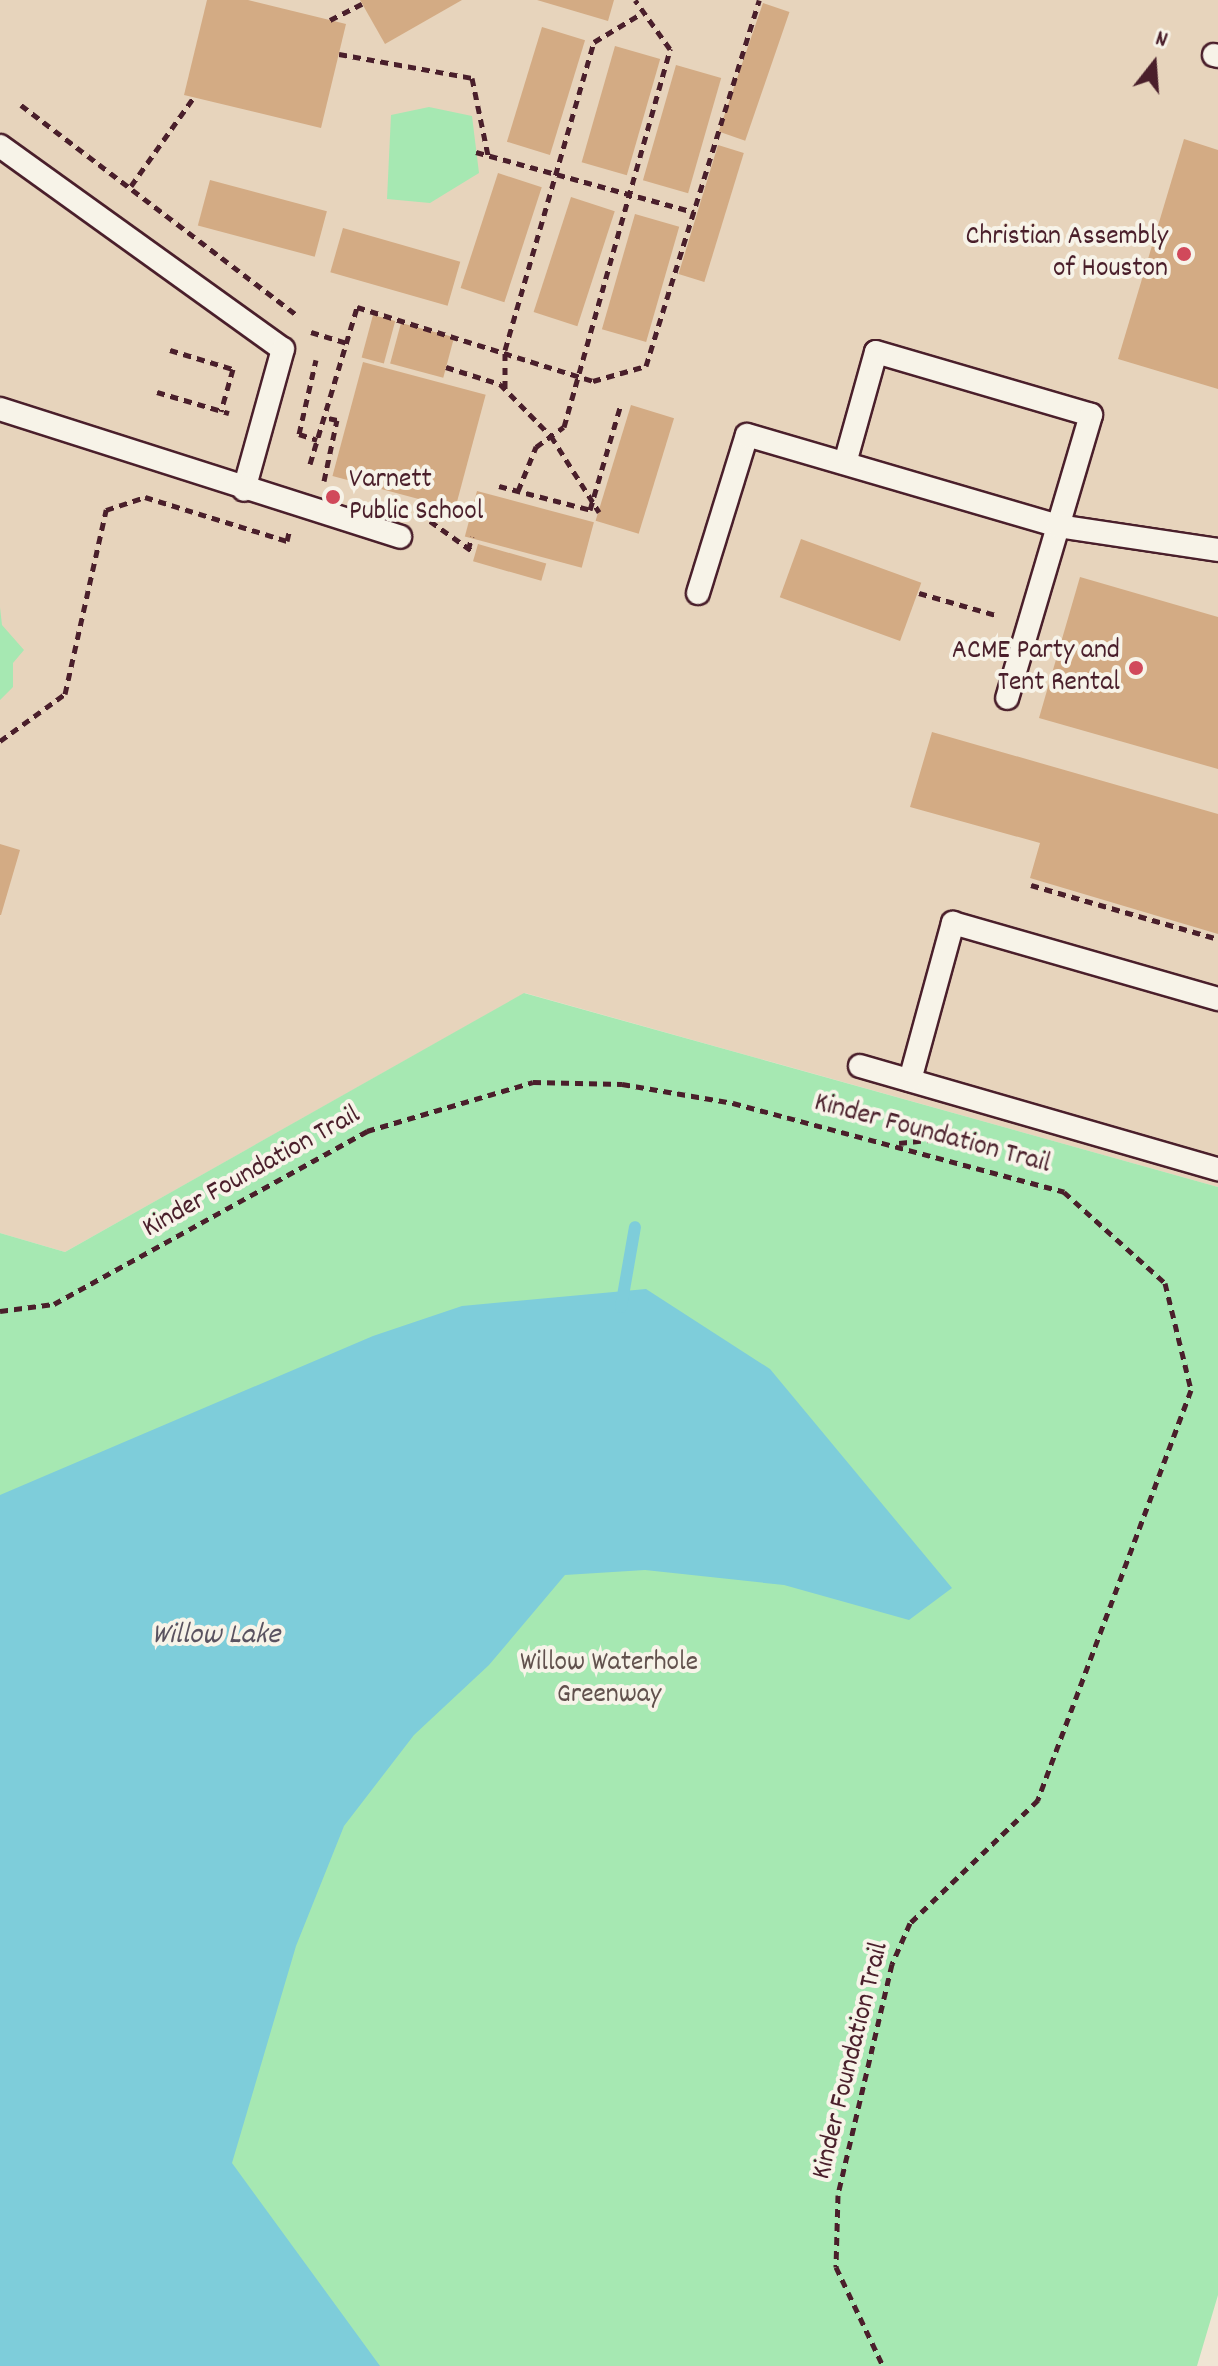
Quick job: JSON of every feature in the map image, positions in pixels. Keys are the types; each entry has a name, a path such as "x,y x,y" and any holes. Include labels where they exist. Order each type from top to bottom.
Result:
{"lane":[{"path":"0,146 283,349 244,490"},
{"path":"845,463 876,352 1091,415 1007,698"},
{"path":"0,409 244,490 400,537"},
{"path":"698,593 747,435 1058,526 1218,550"},
{"path":"910,1080 953,923 1218,999"},
{"path":"860,1066 1218,1169"}],"path":[{"path":"518,491 536,447 564,427 670,49 635,0"},
{"path":"310,464 357,307 505,350 578,373 593,381 646,366 759,0"},
{"path":"330,20 362,4"},
{"path":"505,389 505,350 594,42 644,12"},
{"path":"339,54 472,78 488,155"},
{"path":"131,186 194,97"},
{"path":"476,152 694,212"},
{"path":"306,330 347,343"},
{"path":"170,350 233,369 221,411"},
{"path":"446,367 505,389 551,436 599,512 499,486"},
{"path":"157,392 229,413"},
{"path":"592,502 621,404"},
{"path":"324,417 337,420 323,485 337,489"},
{"path":"294,433 317,440"},
{"path":"0,741 65,694 106,510 145,497 287,541 292,524"},
{"path":"423,514 472,552 472,537"},
{"path":"919,593 1028,625"},
{"path":"1031,885 1218,939"},
{"name":"Kinder Foundation Trail","path":"0,1311 54,1304 367,1131 533,1082 622,1084 894,1143 1064,1192 1098,1219 1165,1283 1191,1390 1038,1800 910,1923 892,1964 838,2195 836,2267 883,2366"},
{"path":"894,1143 976,1135 997,1106"}],"shaded area":[{"path":"0,0 1218,0 1218,1187 525,993 65,1252 0,1233"}],"green space":[{"path":"429,107 472,116 479,173 430,203 387,199 391,115"},
{"path":"0,607 2,625 24,650 13,663 13,687 0,700"},
{"name":"Willow Waterhole Greenway","path":"524,993 1218,1187 1218,2295 1197,2366 0,2366 0,1233 65,1252"}],"water":[{"name":"Willow Lake","path":"646,1289 770,1369 952,1588 909,1620 784,1585 645,1570 565,1575 489,1665 414,1735 344,1826 296,1946 232,2163 380,2366 0,2366 0,1495 373,1336 462,1306"}],"building":[{"path":"207,0 248,0 346,24 321,128 184,95"},
{"path":"360,0 462,0 385,44"},
{"path":"537,0 614,0 608,21"},
{"path":"763,3 789,12 745,141 719,132"},
{"path":"542,27 585,40 550,155 507,142"},
{"path":"615,46 660,59 627,175 582,162"},
{"path":"676,65 721,78 688,193 643,180"},
{"name":"Christian Assembly of Houston","path":"1184,139 1218,150 1218,389 1118,359"},
{"path":"718,145 744,153 704,282 679,274"},
{"path":"498,173 542,187 504,302 461,288"},
{"path":"210,180 327,211 315,257 198,225"},
{"path":"571,197 615,211 577,326 534,312"},
{"path":"635,214 679,227 646,342 602,329"},
{"path":"343,228 460,262 448,306 330,272"},
{"path":"373,315 395,321 384,363 362,358"},
{"path":"401,323 454,337 443,378 390,364"},
{"path":"363,362 486,395 455,509 332,476"},
{"path":"631,405 674,418 639,534 596,521"},
{"path":"477,491 594,522 582,568 465,536"},
{"path":"801,539 921,583 900,641 780,597"},
{"path":"478,544 546,564 541,581 473,561"},
{"name":"ACME Party and Tent Rental","path":"1080,577 1218,617 1218,769 1039,718"},
{"path":"932,732 1218,814 1218,934 1030,878 1040,843 910,807"},
{"path":"0,844 20,850 1,915 0,915"}],"waterway":[{"path":"621,1307 635,1227"}],"place":[{"name":"Christian Assembly of Houston","path":"1184,254"},
{"name":"Varnett Public School","path":"333,497"},
{"name":"ACME Party and Tent Rental","path":"1136,668"}]}
